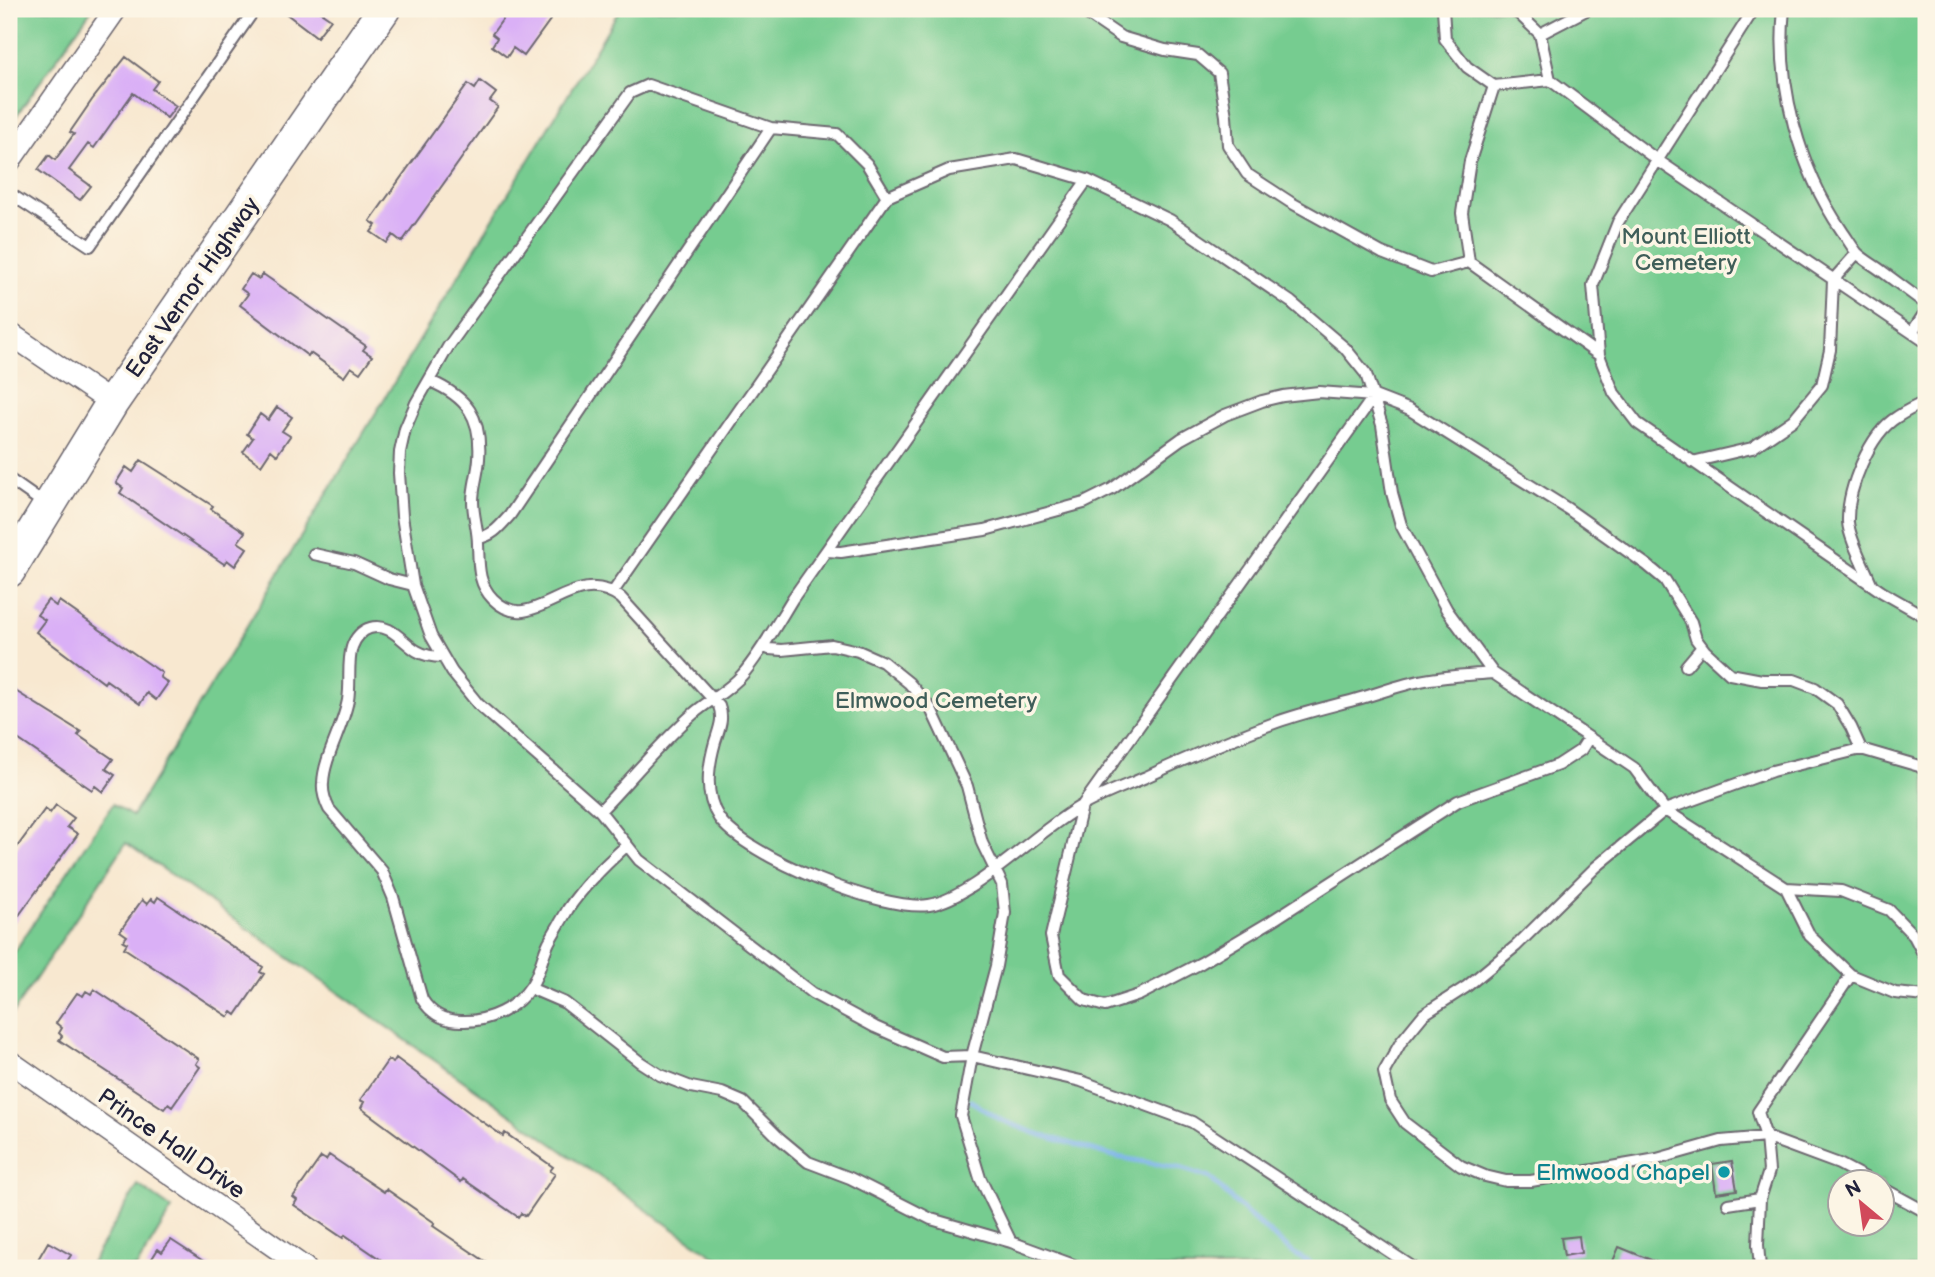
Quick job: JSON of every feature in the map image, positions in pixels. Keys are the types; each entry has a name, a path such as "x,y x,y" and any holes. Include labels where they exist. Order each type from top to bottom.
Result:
{"street":[{"path":"10,158 116,9"},
{"name":"East Vernor Highway","path":"9,571 112,403 384,9"},
{"path":"9,333 112,403"},
{"name":"Prince Hall Drive","path":"9,1061 305,1268"}],"lane":[{"path":"9,193 90,246 255,9"},
{"path":"1080,9 1121,37 1165,50 1198,55 1219,73 1228,145 1247,174 1290,202 1381,253 1431,272 1469,262"},
{"path":"1443,9 1446,39 1467,67 1494,86 1550,79"},
{"path":"1508,9 1519,14 1540,34 1550,79 1657,160 1926,342"},
{"path":"1540,34 1588,9"},
{"path":"1754,9 1618,222 1593,285 1599,355 1614,393 1637,423 1871,584 1926,617"},
{"path":"1784,9 1784,63 1797,137 1812,177 1833,217 1857,253 1926,304"},
{"path":"887,197 867,164 838,134 771,128 648,85 630,93 447,347 410,416 400,452 402,516 413,585 431,636 464,689 600,811 625,846 639,860 812,993 875,1027 943,1057 972,1056 1081,1081 1192,1122 1414,1268"},
{"path":"1494,86 1471,161 1462,213 1469,262 1599,355"},
{"path":"478,538 487,537 496,531 510,516 771,128"},
{"path":"613,592 887,197 949,170 1016,159 1087,180 1170,220 1291,302 1353,355 1366,374 1374,396 1382,425 1392,493 1401,525 1447,610 1493,673 1633,768 1665,810 1786,888 1841,891 1889,910 1914,936 1926,959"},
{"path":"600,811 678,729 729,689 742,675 764,646 793,598 1087,180"},
{"path":"1692,462 1752,448 1793,420 1822,385 1830,350 1833,281 1857,253"},
{"path":"1912,332 1926,311"},
{"path":"430,381 457,394 469,407 476,424 479,460 473,502 479,568 483,586 494,599 508,609 534,609 573,590 596,586 621,597 719,706 722,719 709,771 709,795 727,827 753,848 831,884 892,901 918,906 946,900 996,868 1021,847 1082,806 1279,721 1424,680 1493,673"},
{"path":"828,551 841,552 950,537 1012,525 1084,503 1112,489 1181,439 1225,415 1262,401 1319,392 1374,396 1396,403 1432,424 1568,509 1647,565 1665,580 1691,622 1696,639 1730,674 1762,680 1794,680 1815,688 1837,704 1861,750"},
{"path":"1374,396 1082,806 1051,936 1059,975 1084,1000 1105,1006 1139,995 1201,963 1270,922 1458,801 1558,765 1581,750 1588,739"},
{"path":"1871,584 1848,525 1850,494 1858,470 1873,443 1895,418 1926,402"},
{"path":"9,479 48,506"},
{"path":"314,554 355,563 389,579 413,585"},
{"path":"443,657 429,657 416,651 397,635 381,627 366,629 359,635 351,650 345,717 324,776 325,801 382,871 393,897 422,999 427,1007 435,1014 454,1021 479,1020 509,1008 530,988 550,942 569,908 598,872 625,846"},
{"path":"764,646 776,650 818,645 845,647 872,656 909,683 931,709 967,786 982,843 996,868 1005,902 1001,940 972,1056 961,1116 980,1178 1011,1242"},
{"path":"1686,666 1702,646"},
{"path":"1847,1168 1766,1137 1721,1141 1632,1164 1531,1181 1506,1181 1461,1166 1405,1123 1390,1100 1384,1072 1401,1042 1424,1014 1466,987 1516,946 1596,867 1665,810 1772,771 1861,750 1919,766 1926,771"},
{"path":"1786,888 1810,936 1851,975 1895,993 1926,996"},
{"path":"1760,1268 1760,1199 1769,1171 1766,1137 1758,1112 1851,975"},
{"path":"530,988 565,1003 660,1075 677,1083 722,1093 743,1102 808,1162 850,1178 931,1219 1011,1242 1083,1268"},
{"path":"1896,1196 1926,1212"},
{"path":"1728,1204 1760,1199"}],"green space":[{"path":"9,9 92,9 9,126"},
{"name":"Elmwood Cemetery","path":"620,9 1926,9 1926,1268 733,1268 675,1230 126,843 9,1019 9,960 113,804 132,816"},
{"path":"138,1185 172,1209 136,1268 88,1268"}],"building":[{"path":"280,9 316,9 331,19 317,37"},
{"path":"510,9 558,9 524,56 513,48 507,57 492,46 497,38 492,34"},
{"path":"126,57 158,81 152,89 176,106 167,118 133,93 94,148 88,144 69,170 91,186 80,200 38,170 49,155 55,160 74,134 70,132 92,100"},
{"path":"480,81 496,93 490,101 498,107 402,242 393,235 387,243 371,232 376,225 370,221 468,84 475,89"},
{"path":"251,274 259,279 263,274 366,346 363,350 372,356 360,373 351,367 344,377 310,353 308,356 240,305 248,294 241,289"},
{"path":"277,407 292,417 282,431 290,436 277,455 271,450 261,465 243,452 253,438 247,434 260,414 268,420"},
{"path":"141,460 213,506 211,509 245,532 238,542 247,548 235,566 227,560 224,564 120,493 123,488 116,483 126,467 133,472"},
{"path":"48,600 56,606 59,601 162,673 160,677 168,683 156,700 147,693 140,704 106,680 104,683 36,632 45,620 37,615"},
{"path":"9,687 81,732 78,735 113,759 106,769 115,775 103,792 95,786 92,790 9,733"},
{"path":"56,805 74,818 67,827 78,834 9,929 9,858 45,809 50,813"},
{"path":"158,897 263,967 260,972 264,974 236,1015 232,1012 229,1017 124,948 127,943 123,941 127,936 120,931 142,900 147,904 151,899 155,902"},
{"path":"94,989 199,1059 196,1064 200,1067 172,1107 168,1104 164,1109 59,1040 62,1028 56,1023 77,993 83,996 86,991 91,994"},
{"path":"396,1058 477,1118 503,1136 505,1133 553,1167 550,1171 555,1174 526,1216 521,1213 518,1217 463,1179 461,1182 361,1108 364,1102 360,1100 388,1060 393,1063"},
{"path":"329,1155 384,1192 386,1189 435,1223 433,1226 495,1268 393,1268 294,1205 297,1200 293,1197 321,1157 326,1160"},
{"name":"Elmwood Chapel","path":"1732,1161 1737,1190 1716,1193 1712,1164"},
{"path":"1579,1236 1581,1253 1564,1256 1561,1238"},
{"path":"171,1240 214,1268 146,1268 158,1249 162,1252"},
{"path":"48,1242 71,1255 63,1268 33,1268"},
{"path":"1619,1247 1671,1268 1610,1268"}],"waterway":[{"path":"971,1101 1001,1120 1035,1133 1117,1157 1183,1169 1210,1178 1293,1253 1318,1268"}],"place":[{"name":"Elmwood Chapel","path":"1724,1172"}],"park label":[{"name":"Mount Elliott Cemetery","path":"1686,249"}]}
